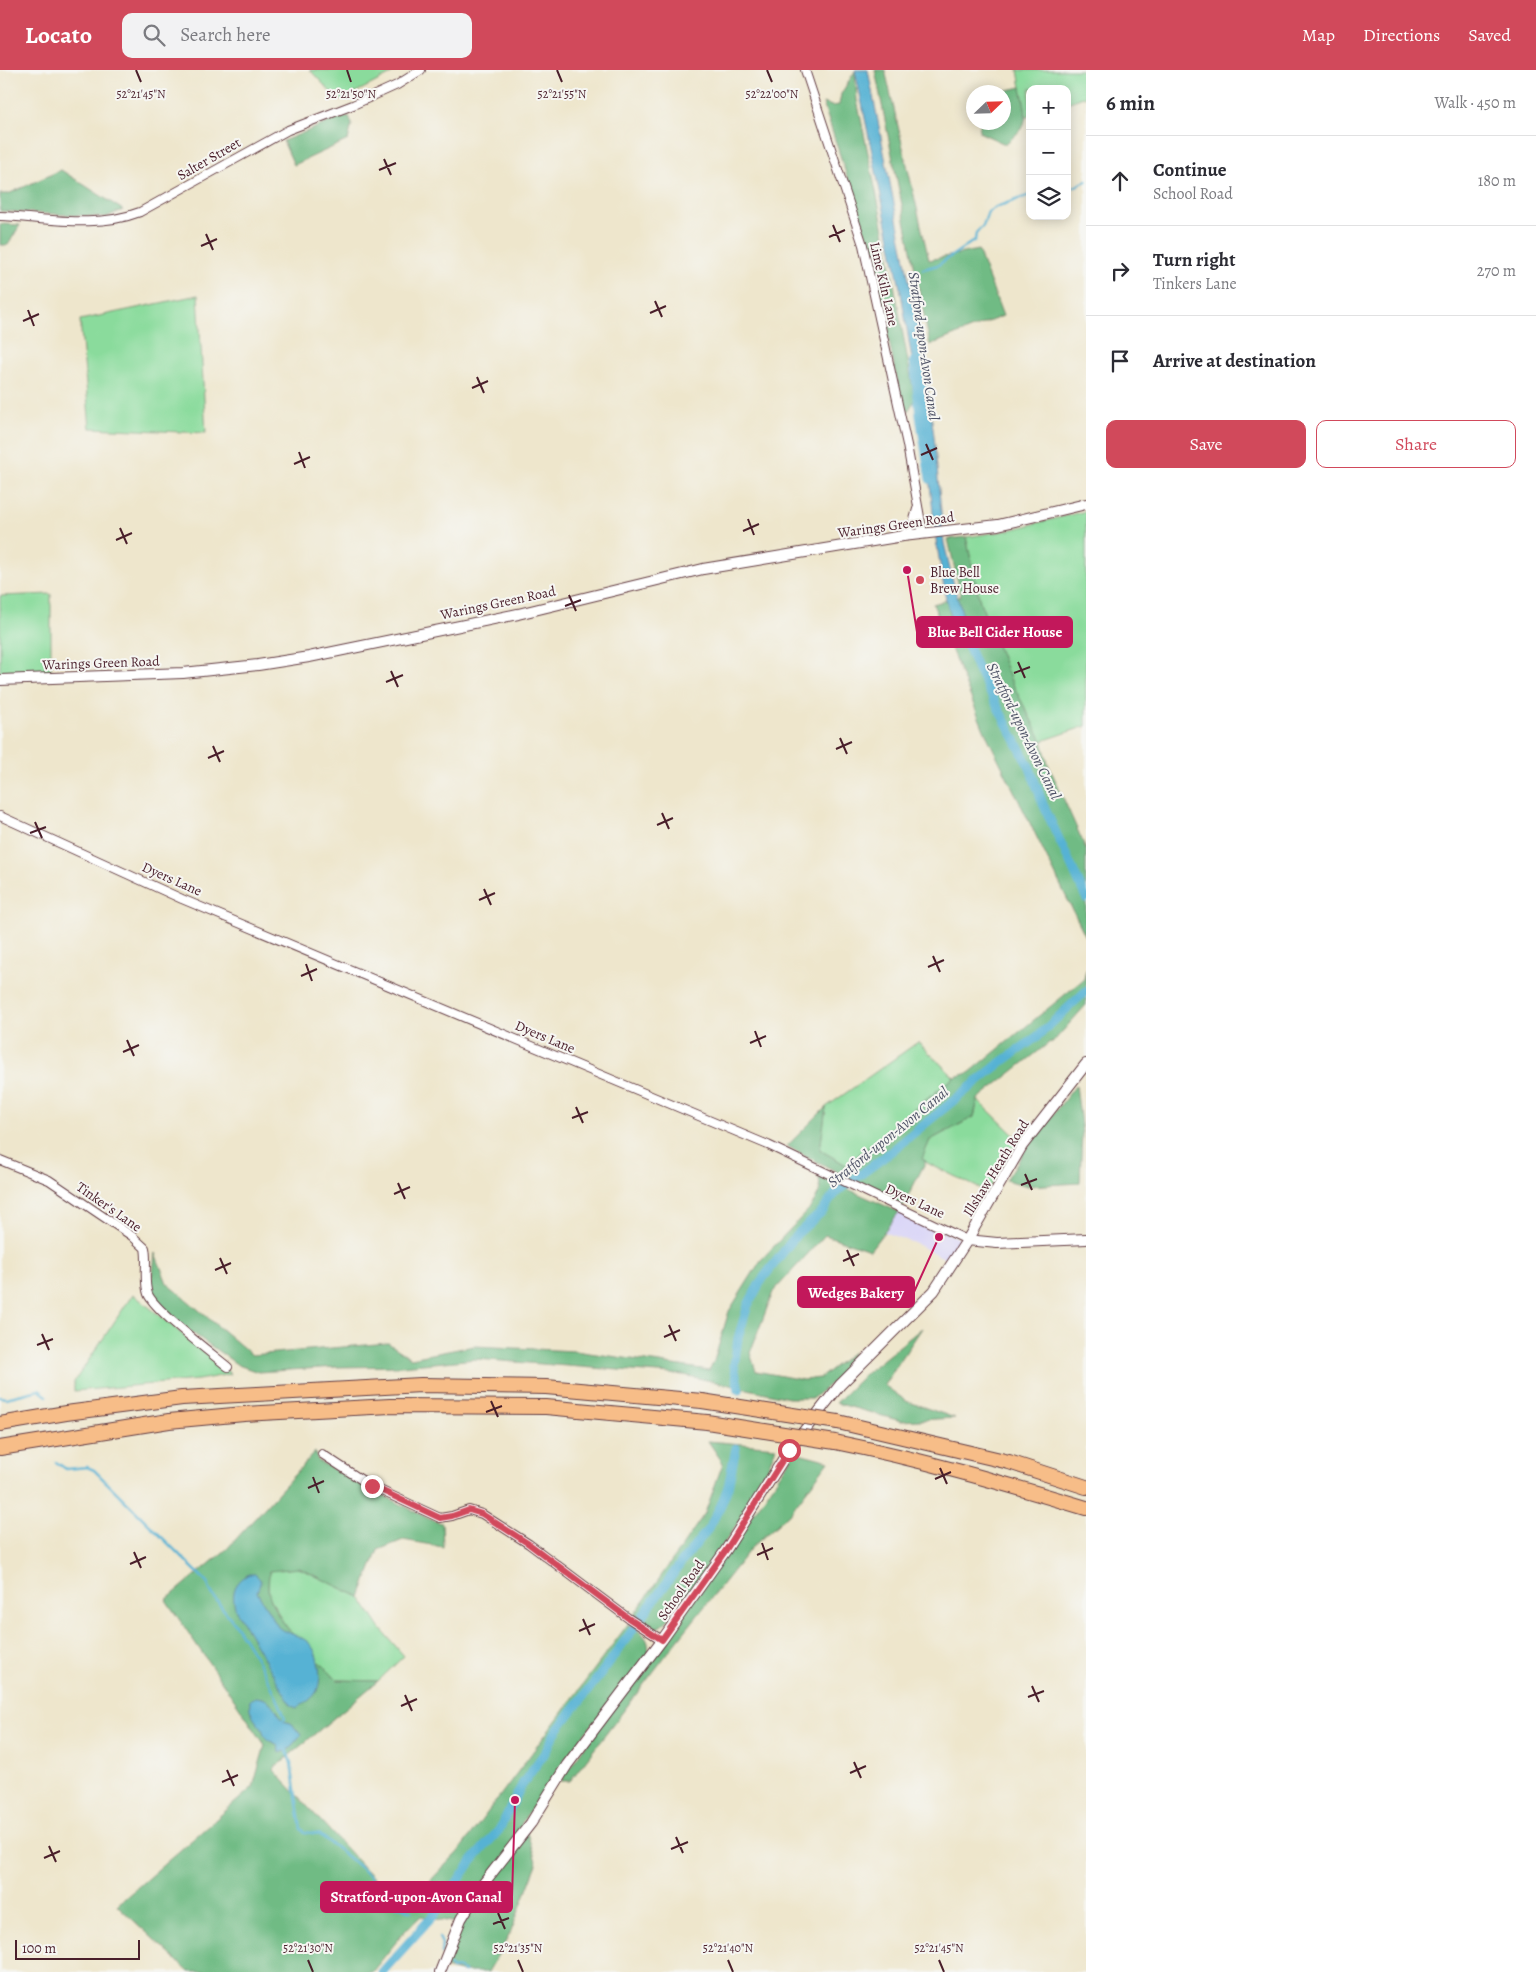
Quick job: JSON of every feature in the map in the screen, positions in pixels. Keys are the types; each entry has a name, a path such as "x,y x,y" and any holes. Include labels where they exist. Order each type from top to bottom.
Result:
{"highway":[{"path":"0,1424 66,1413 182,1398 420,1385 546,1387 702,1400 838,1422 1009,1462 1086,1487"},
{"path":"0,1448 169,1421 244,1414 390,1406 546,1407 706,1422 835,1442 877,1450 979,1476 1086,1508"}],"street":[{"name":"Salter Street","path":"0,216 99,222 123,218 140,212 288,130 370,97 421,70"},
{"name":"Lime Kiln Lane","path":"805,70 864,245 907,445 917,508 927,533"},
{"name":"Warings Green Road","path":"0,680 183,673 258,665 309,657 518,614 703,569 903,536 998,525 1086,504"},
{"path":"903,536 913,523 917,508"},
{"name":"Dyers Lane","path":"0,816 182,899 768,1145 967,1240 997,1243 1086,1239"},
{"name":"Illshaw Heath Road","path":"967,1240 1022,1146 1086,1064"},
{"name":"Tinker's Lane","path":"0,1160 49,1180 132,1236 145,1248 147,1288 152,1300 171,1319 228,1367"},
{"name":"School Road","path":"440,1972 461,1919 480,1888 531,1823 567,1765 662,1640 726,1550 795,1443 840,1385 934,1292 967,1240"},
{"path":"322,1454 372,1486 440,1518 469,1510 482,1514 529,1544 628,1618 662,1640"}],"shaded area":[{"path":"899,1212 962,1240 950,1261 914,1243 883,1232"}],"green space":[{"path":"310,70 399,70 339,101"},
{"path":"875,70 885,70 929,260 978,250 1003,316 930,345"},
{"path":"1018,70 1086,70 1086,96 1071,102 1071,85 1026,85 1026,117"},
{"path":"855,71 857,100 886,240 915,400 908,411 901,400 870,247 823,103 832,106 839,105 841,94"},
{"path":"1021,87 1026,113 1024,125 1020,131 1005,144 979,132 979,130 1011,130 1011,89"},
{"path":"349,116 352,124 348,140 294,165 283,141"},
{"path":"61,170 123,210 106,217 0,211 0,194 8,194"},
{"path":"0,224 20,225 8,245 0,245"},
{"path":"198,295 206,433 90,428 80,320"},
{"path":"1086,511 1086,726 1042,741 1011,681 980,602 966,537 1005,531"},
{"path":"966,537 980,602 1011,681 1042,741 1048,764 1086,849 1086,937 984,730 933,604 961,596 948,539"},
{"path":"51,594 51,675 0,675 0,596"},
{"path":"1086,969 1086,1005 1052,1043 1050,1042 978,1099 974,1117 930,1140 922,1159 926,1161 903,1206 787,1146 826,1107 820,1150 846,1165 954,1077 969,1073 1084,979"},
{"path":"918,1042 954,1077 846,1165 820,1150 826,1107"},
{"path":"1076,1085 1082,1133 1080,1183 1028,1186 1006,1180 1026,1149"},
{"path":"978,1100 1018,1139 987,1192 921,1160 930,1140 974,1117"},
{"path":"819,1176 899,1212 870,1250 825,1235 773,1292 750,1353 756,1371 803,1380 820,1378 853,1352 845,1372 813,1398 789,1398 684,1375 476,1359 402,1366 337,1367 258,1372 238,1365 170,1317 151,1292 155,1253 167,1283 252,1355 388,1343 411,1358 474,1346 575,1351 709,1370 714,1361 729,1311 761,1260 811,1207 820,1191"},
{"path":"133,1294 231,1374 198,1380 74,1391 74,1382"},
{"path":"922,1328 884,1385 906,1401 955,1418 901,1421 836,1403 866,1373"},
{"path":"708,1441 776,1447 759,1486 739,1522 675,1612 666,1622 655,1629 634,1615 705,1513 723,1463"},
{"path":"315,1452 318,1461 429,1519 442,1523 443,1547 403,1540 378,1550 360,1597 299,1568 269,1571 268,1592 274,1606 280,1618 308,1651 337,1680 378,1681 273,1769 399,1906 429,1882 458,1852 628,1624 641,1633 648,1643 648,1654 568,1755 521,1824 526,1830 537,1864 510,1934 488,1972 461,1972 445,1968 462,1924 421,1916 405,1931 372,1972 189,1972 117,1905 253,1787 265,1745 166,1600 227,1549"},
{"path":"795,1452 829,1461 789,1514 751,1548 570,1781 560,1781 763,1500"},
{"path":"299,1568 360,1597 380,1628 404,1656 378,1681 337,1680 298,1641 283,1622 268,1594 269,1570"}],"water":[{"path":"855,70 868,70 923,352 934,436 944,543 967,628 956,633 946,600 936,540 925,439 901,293"},
{"path":"249,1574 255,1574 260,1579 257,1592 278,1627 309,1643 318,1660 320,1675 318,1689 311,1698 296,1708 291,1705 236,1611 235,1590 240,1581"},
{"path":"255,1697 269,1701 283,1721 291,1723 301,1735 287,1751 279,1753 278,1745 269,1741 264,1735 250,1709 250,1700"}],"waterway":[{"path":"1071,187 1086,181"},
{"path":"923,269 938,265 975,240 976,233 983,226 988,212 996,207 1026,196"},
{"name":"Stratford-upon-Avon Canal","path":"914,361 930,479"},
{"name":"Stratford-upon-Avon Canal","path":"957,619 978,670 1030,768 1043,804 1086,898"},
{"name":"Stratford-upon-Avon Canal","path":"739,1390 734,1366 738,1338 748,1305 761,1281 797,1234 823,1211 838,1191 883,1158 995,1067 1038,1036 1086,991"},
{"path":"0,1397 6,1398 39,1390 47,1396"},
{"name":"Stratford-upon-Avon Canal","path":"382,1972 439,1909 472,1861 499,1830 523,1783 546,1751 555,1733 709,1528 728,1487 736,1448"},
{"path":"56,1462 66,1469 87,1467 94,1470 207,1582 212,1594 232,1621 263,1670 285,1718 283,1720"},
{"path":"287,1751 291,1763 301,1829 305,1832 319,1834 360,1867 396,1905 411,1911"},
{"path":"439,1937 442,1944 441,1954"},
{"path":"449,1965 452,1969 458,1968 465,1972"}],"place":[{"name":"Blue Bell Cider House","path":"907,570"},
{"name":"Blue Bell Brew House","path":"920,580"},
{"name":"Wedges Bakery","path":"939,1237"},
{"name":"Stratford-upon-Avon Canal","path":"515,1800"}],"route":[{"path":"372,1486 440,1518 475,1510 529,1544 628,1618 662,1640 726,1550 789,1450"}]}
